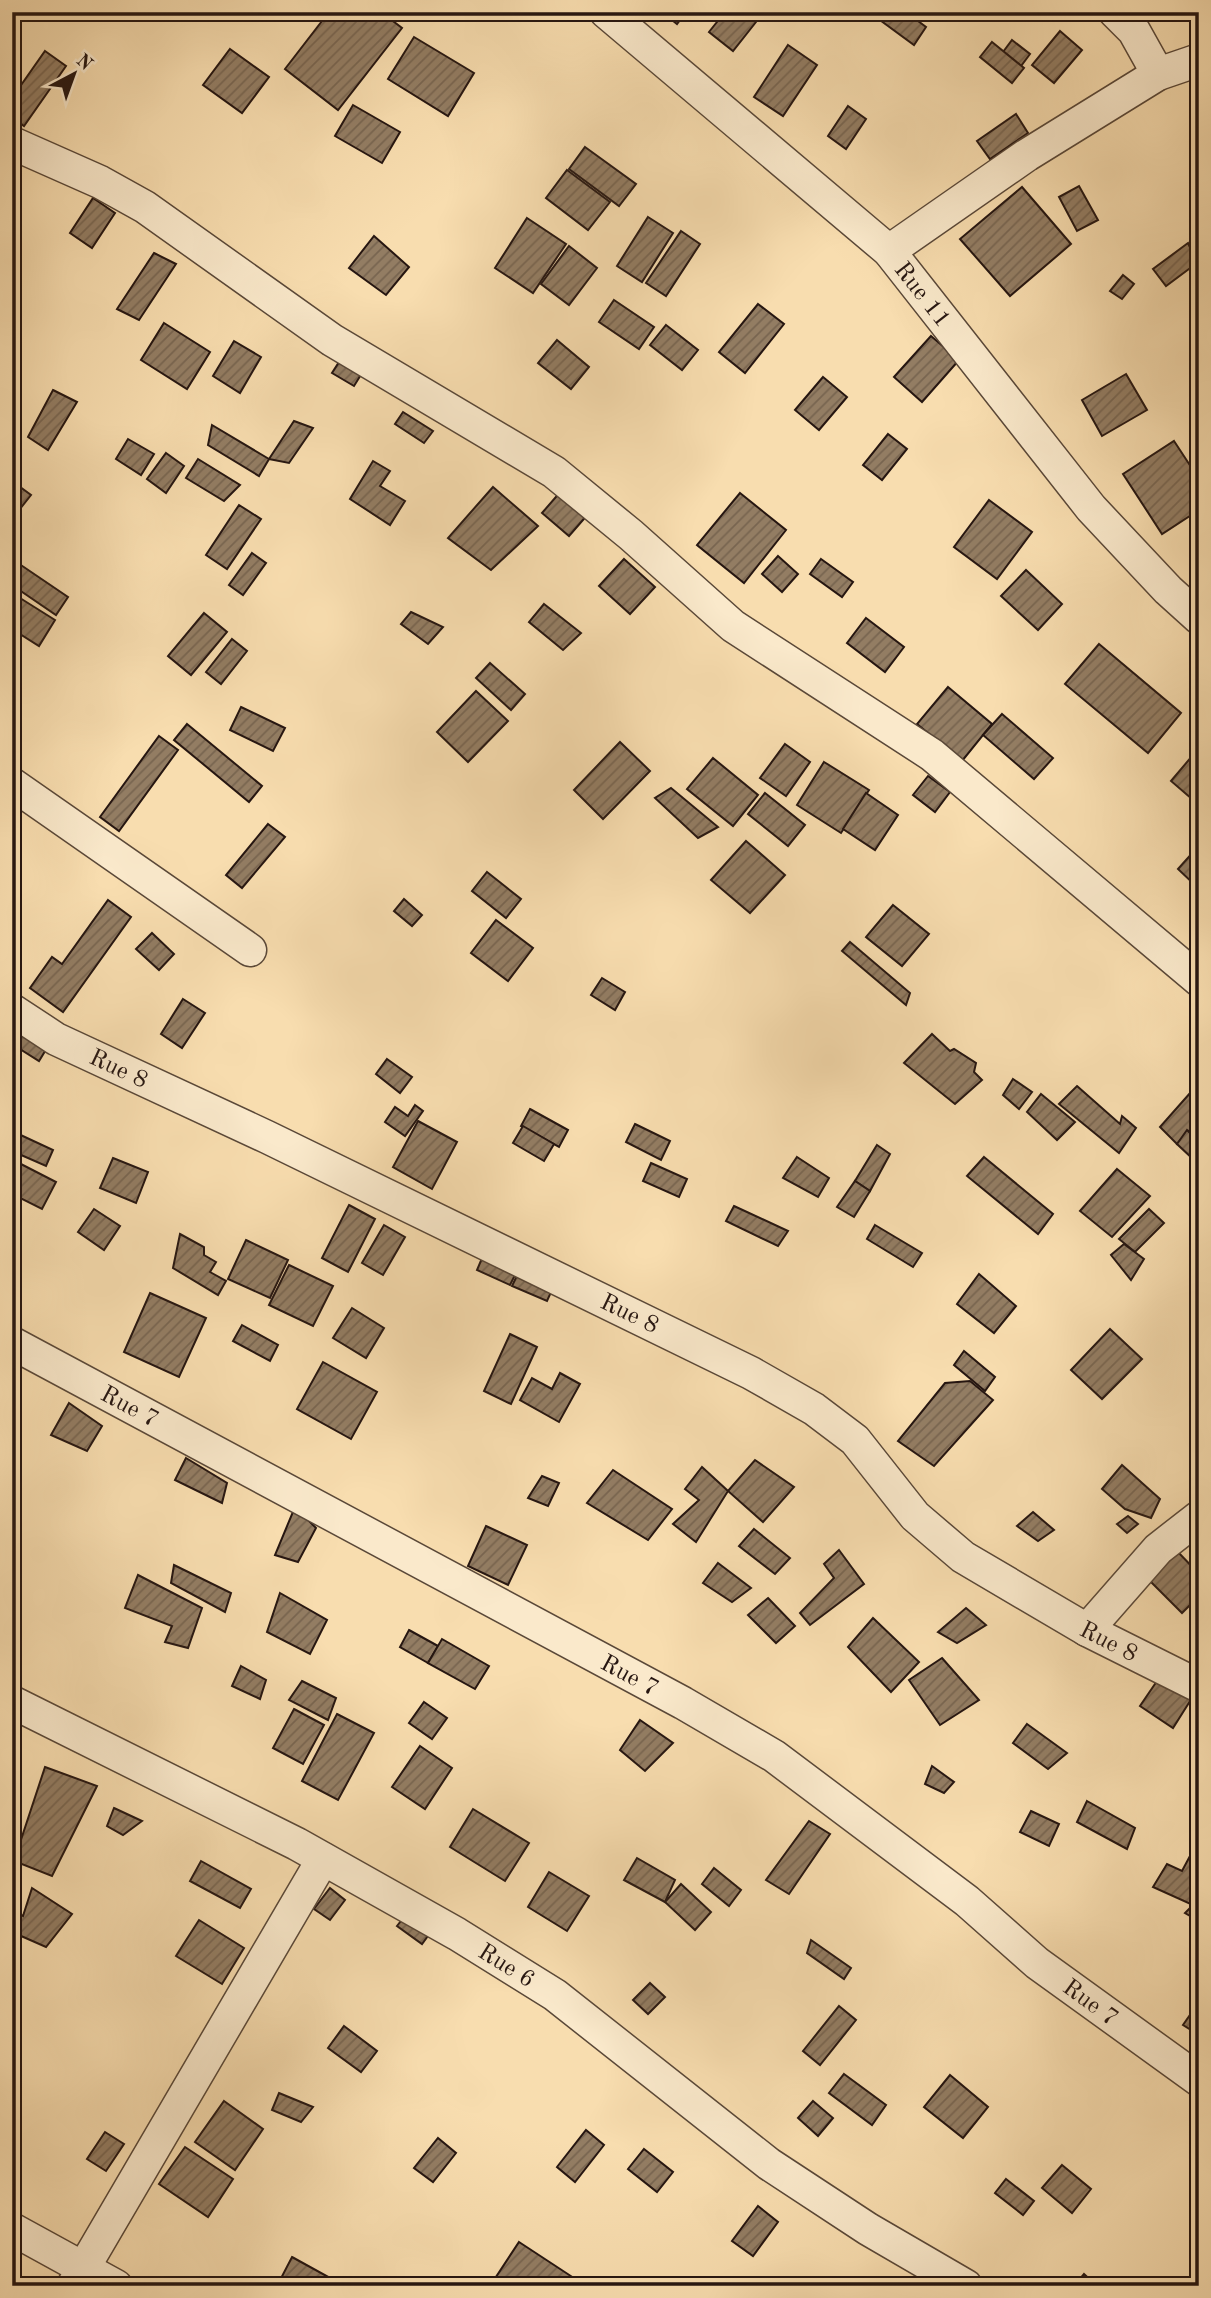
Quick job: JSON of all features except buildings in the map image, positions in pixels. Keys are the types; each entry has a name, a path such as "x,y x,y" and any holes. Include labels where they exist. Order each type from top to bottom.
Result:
{"street":[{"name":"Rue 11","path":"606,12 889,251 1091,508 1168,590 1199,618"},
{"path":"1115,12 1134,31 1158,74"},
{"path":"889,251 1027,155 1158,74 1199,60"},
{"path":"12,143 100,182 145,207 332,340 468,424 554,472 631,535 733,626 932,755 1199,980"},
{"path":"12,785 250,950"},
{"name":"Rue 8","path":"12,1010 56,1039 267,1137 751,1373 814,1409 855,1440 915,1516 963,1557 1087,1630 1199,1686"},
{"name":"Rue 7","path":"12,1343 671,1697 774,1756 967,1901 1037,1963 1199,2080"},
{"path":"1087,1630 1158,1549 1199,1517"},
{"name":"Rue 6","path":"12,1702 323,1859 457,1934 555,1995 769,2164 868,2229 966,2286"},
{"path":"78,2277 323,1859"},
{"path":"12,2229 78,2277 116,2286"}]}
